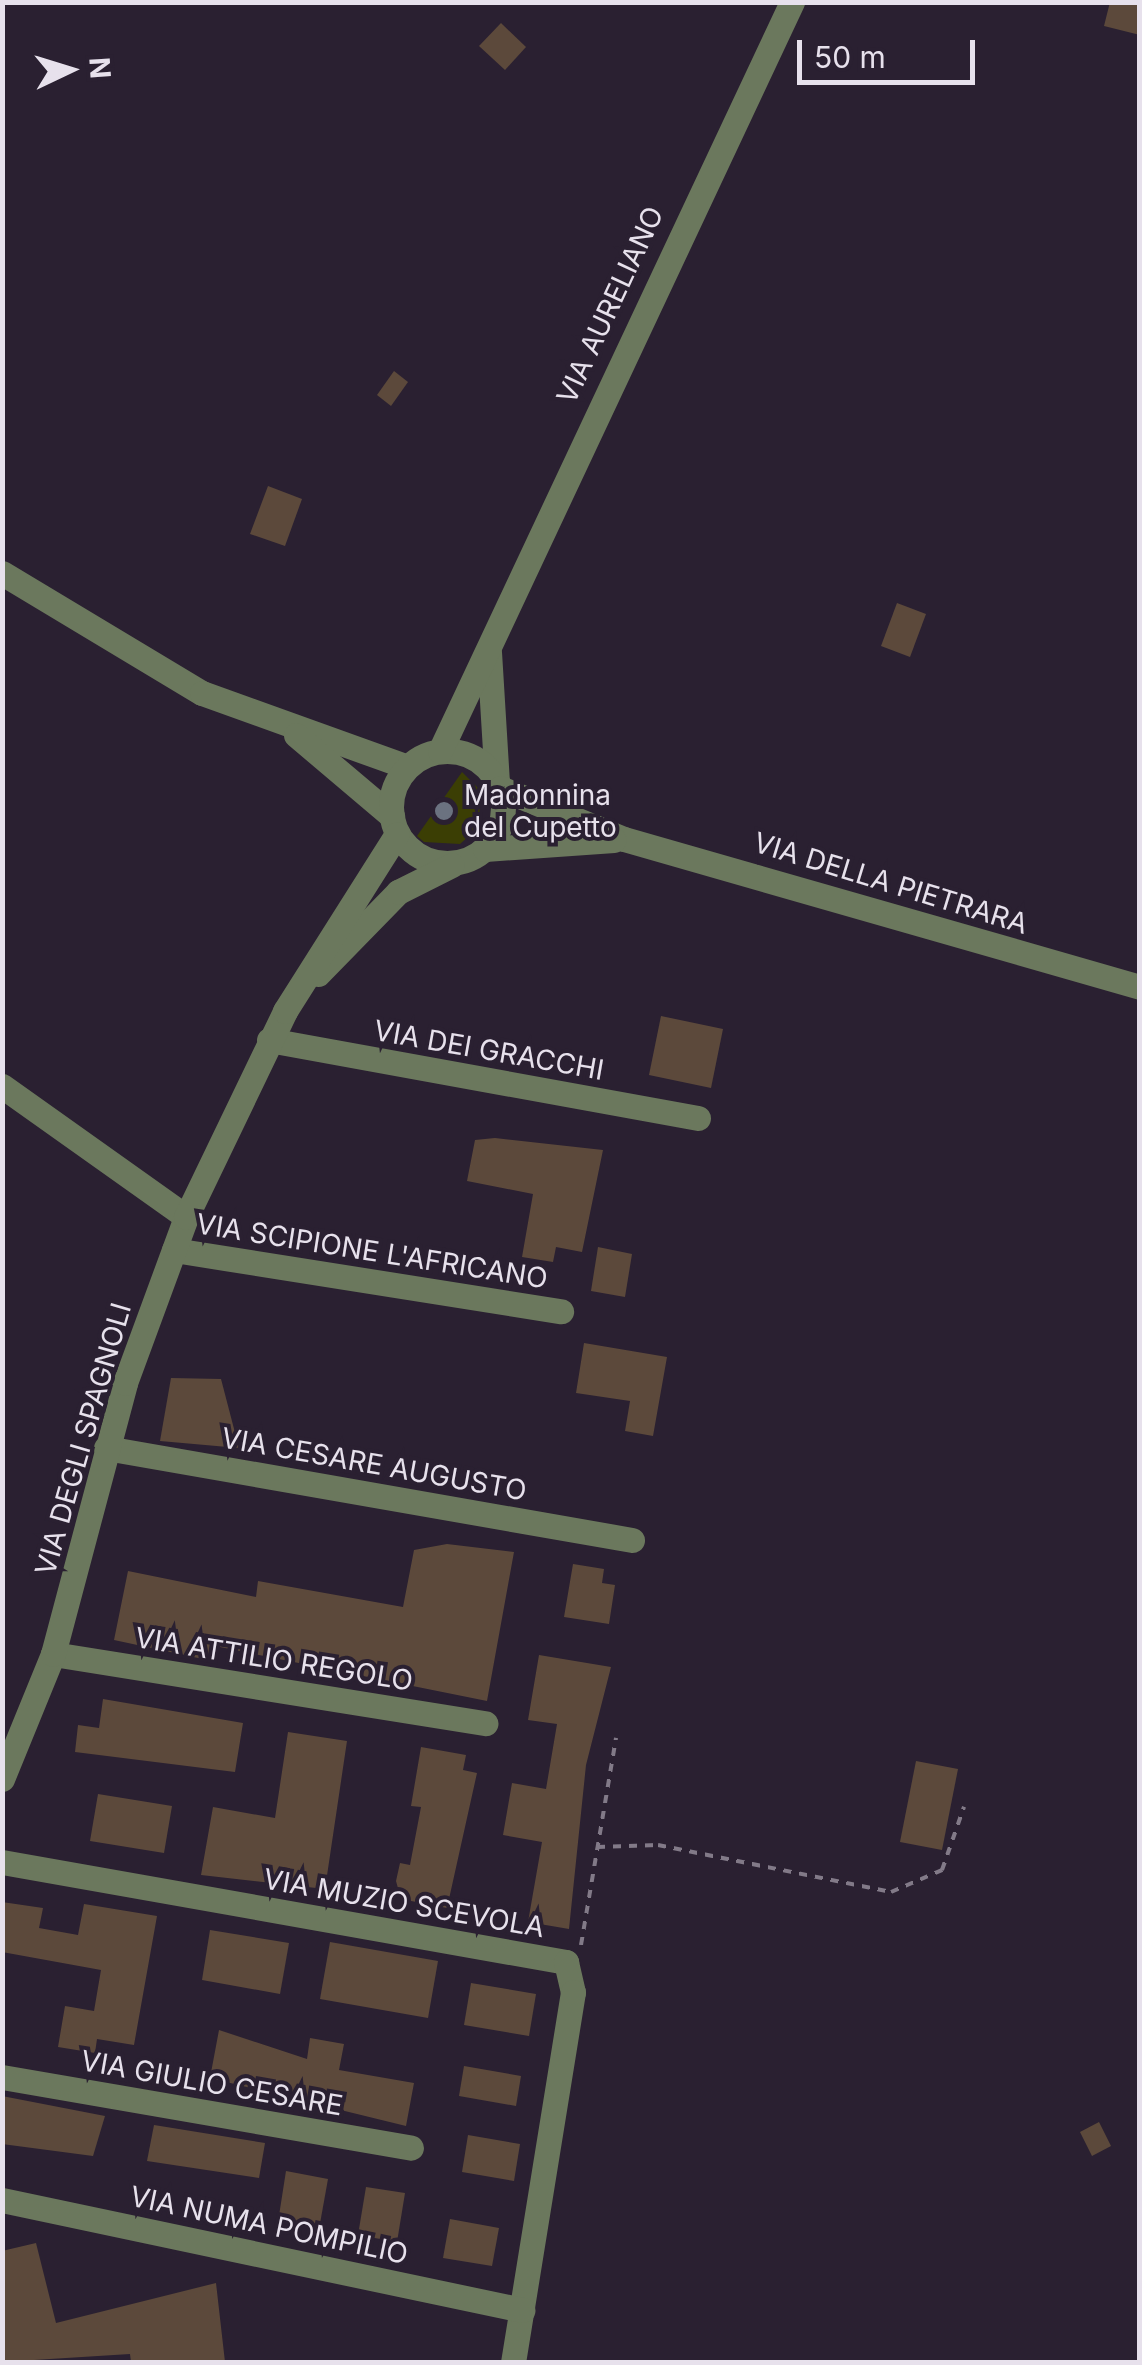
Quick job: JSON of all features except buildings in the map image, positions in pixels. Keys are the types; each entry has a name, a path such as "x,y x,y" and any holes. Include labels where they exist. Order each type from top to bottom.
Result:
{"street":[{"name":"VIA AURELIANO","path":"440,751 792,2"},
{"path":"2,573 202,692 408,767 440,751 467,754 499,785 502,821 485,850 398,892 285,1011"},
{"name":"VIA AURELIANO","path":"491,636 499,785"},
{"path":"276,720 394,825 423,859 459,863"},
{"path":"285,1011 394,825 408,767"},
{"name":"VIA DELLA PIETRARA","path":"499,785 624,840 1140,987"},
{"name":"VIA DELLA PIETRARA","path":"485,850 624,840"},
{"name":"VIA DEGLI SPAGNOLI","path":"2,1779 53,1654 106,1448 186,1217 285,1011"},
{"name":"VIA DEI GRACCHI","path":"268,1040 698,1118"},
{"path":"2,1086 186,1217"},
{"name":"VIA SCIPIONE L'AFRICANO","path":"174,1250 561,1311"},
{"name":"VIA CESARE AUGUSTO","path":"106,1448 632,1540"},
{"name":"VIA ATTILIO REGOLO","path":"53,1654 486,1723"},
{"name":"VIA MUZIO SCEVOLA","path":"2,1862 560,1960 572,1972 573,1992"},
{"path":"512,2362 573,1992"},
{"name":"VIA GIULIO CESARE","path":"2,2077 411,2148"},
{"name":"VIA NUMA POMPILIO","path":"2,2200 522,2310"}],"path":[{"path":"573,1992 616,1738"},
{"path":"597,1847 658,1845 891,1892 942,1870 964,1807"}],"shaded area":[{"path":"462,772 480,790 479,827 460,844 424,842 417,836"}],"place":[{"name":"Madonnina del Cupetto","path":"444,811"}]}
